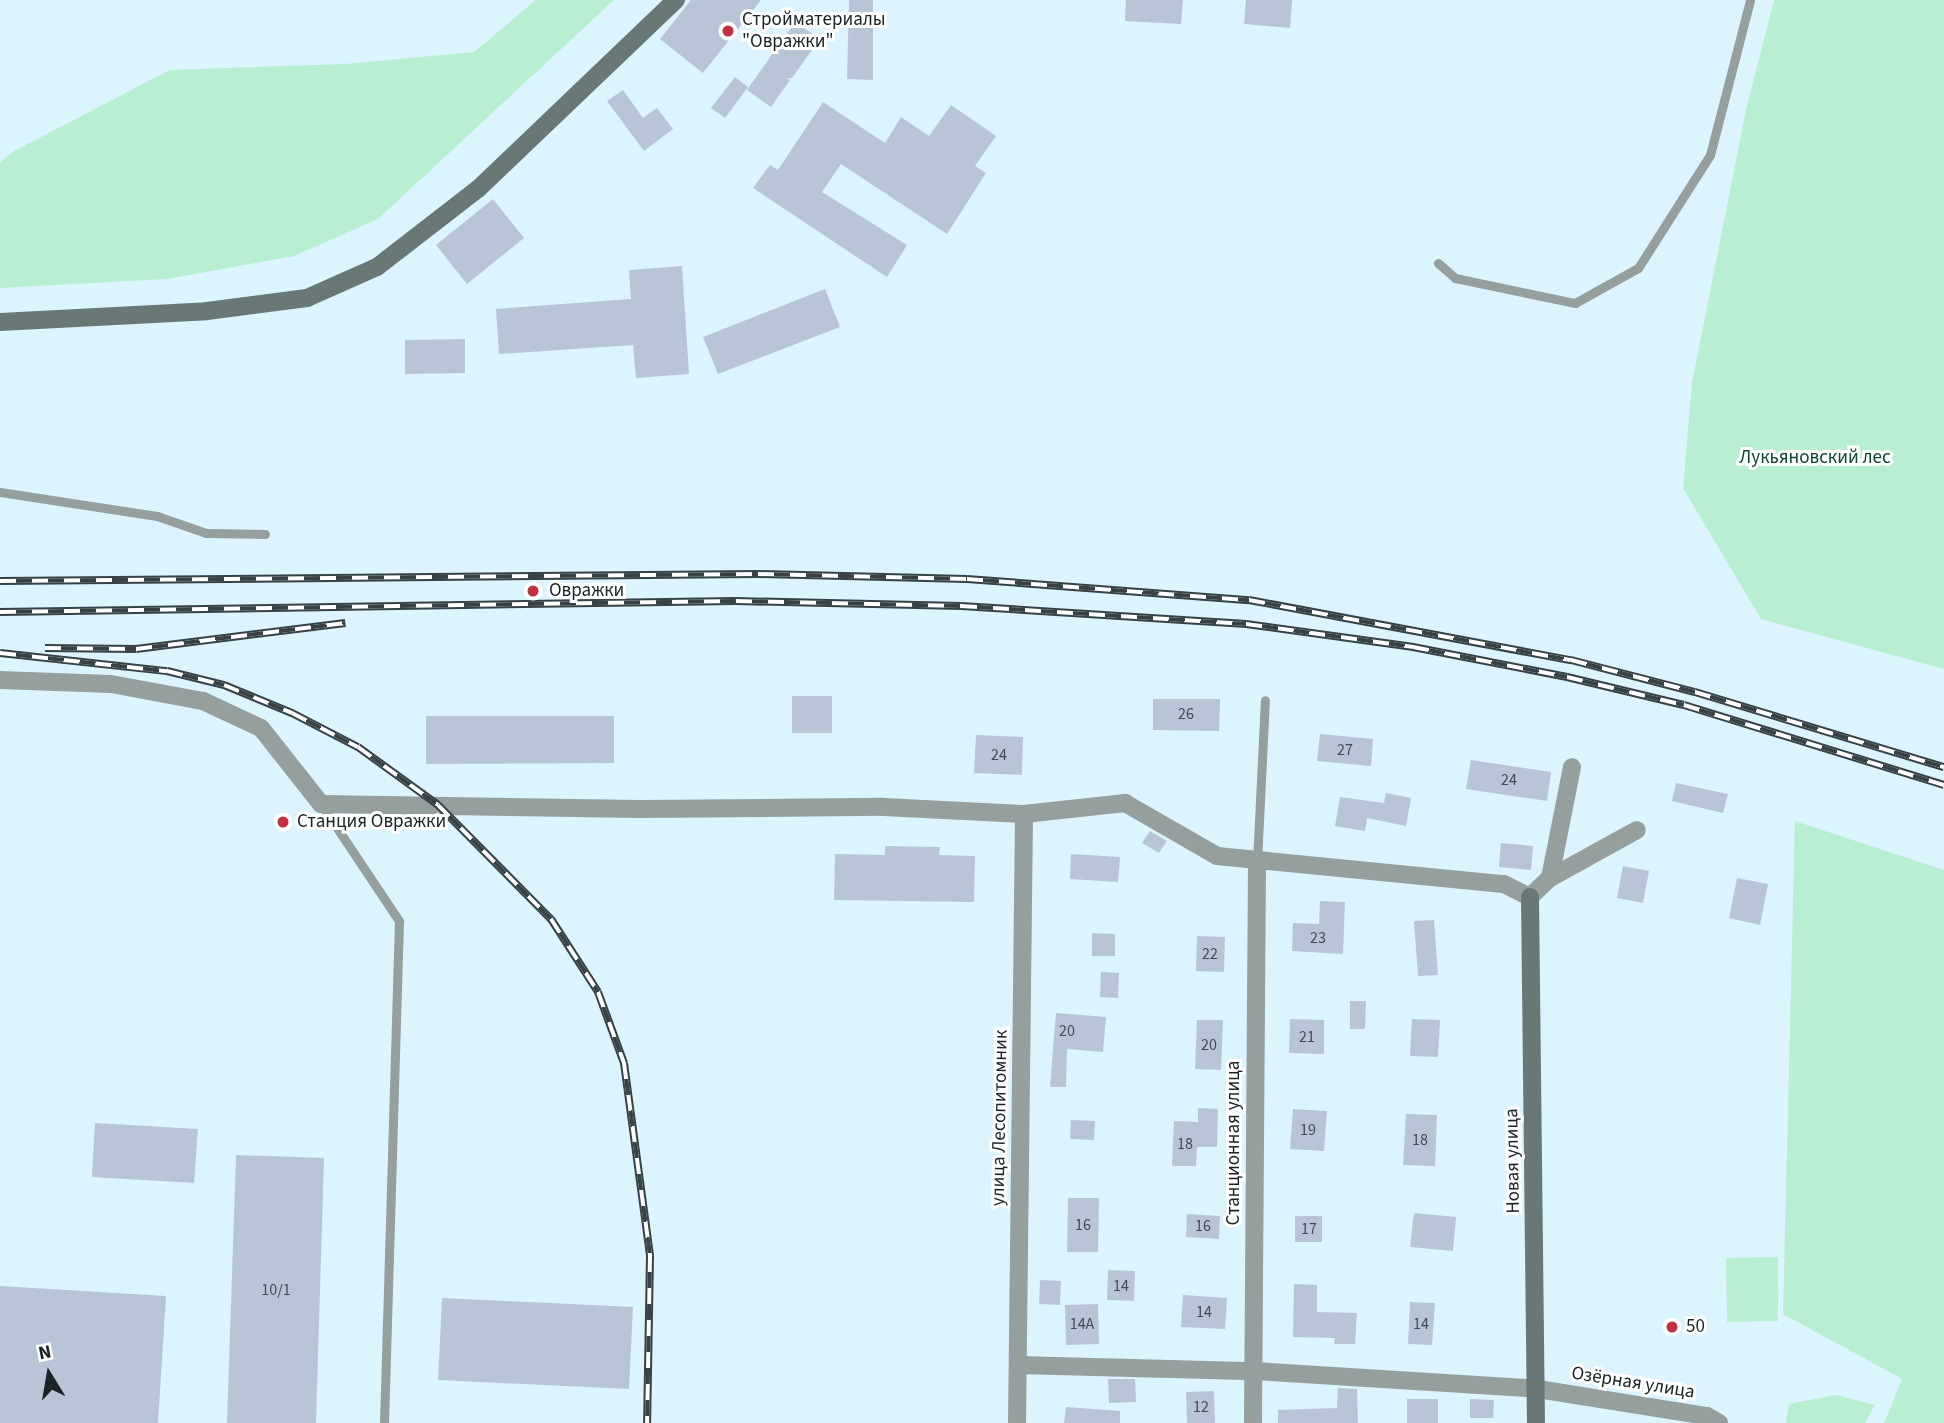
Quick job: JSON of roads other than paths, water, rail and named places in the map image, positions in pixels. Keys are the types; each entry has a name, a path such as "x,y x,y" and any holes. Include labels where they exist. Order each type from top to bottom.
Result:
{"main road":[{"path":"0,322 207,312 307,298 377,267 478,189 676,0"},
{"name":"Новая улица","path":"1530,897 1538,1390 1536,1423"}],"street":[{"path":"0,680 111,684 203,701 261,728 321,804 640,809 884,807 1024,814 1125,803 1217,856 1256,863 1504,884 1530,897 1550,878 1637,830"},
{"path":"1550,878 1573,767"},
{"name":"улица Лесопитомник","path":"1017,1423 1024,814"},
{"name":"Станционная улица","path":"1253,1423 1256,863"},
{"name":"Озёрная улица","path":"1018,1365 1255,1370 1538,1390 1707,1416 1719,1423"}],"lane":[{"path":"1438,263 1455,278 1575,303 1638,268 1710,155 1750,0"},
{"path":"0,492 157,516 206,533 265,534"},
{"path":"1256,863 1265,700"},
{"path":"321,804 399,922 384,1423"}],"railway":[{"path":"0,581 758,574 967,579 1249,600 1571,660 1695,692 1944,767"},
{"path":"0,612 736,601 961,606 1246,624 1413,647 1567,677 1684,705 1944,785"},
{"path":"45,648 136,649 345,623"},
{"path":"0,653 167,671 224,685 292,713 358,747 438,805 551,919 598,992 624,1063 650,1256 647,1423"}],"place":[{"name":"Стройматериалы \"Овражки\"","path":"728,31"},
{"name":"Овражки","path":"533,591"},
{"name":"Станция Овражки","path":"283,822"},
{"name":"50","path":"1672,1327"}],"park label":[{"name":"Лукьяновский лес","path":"1815,458"}]}
